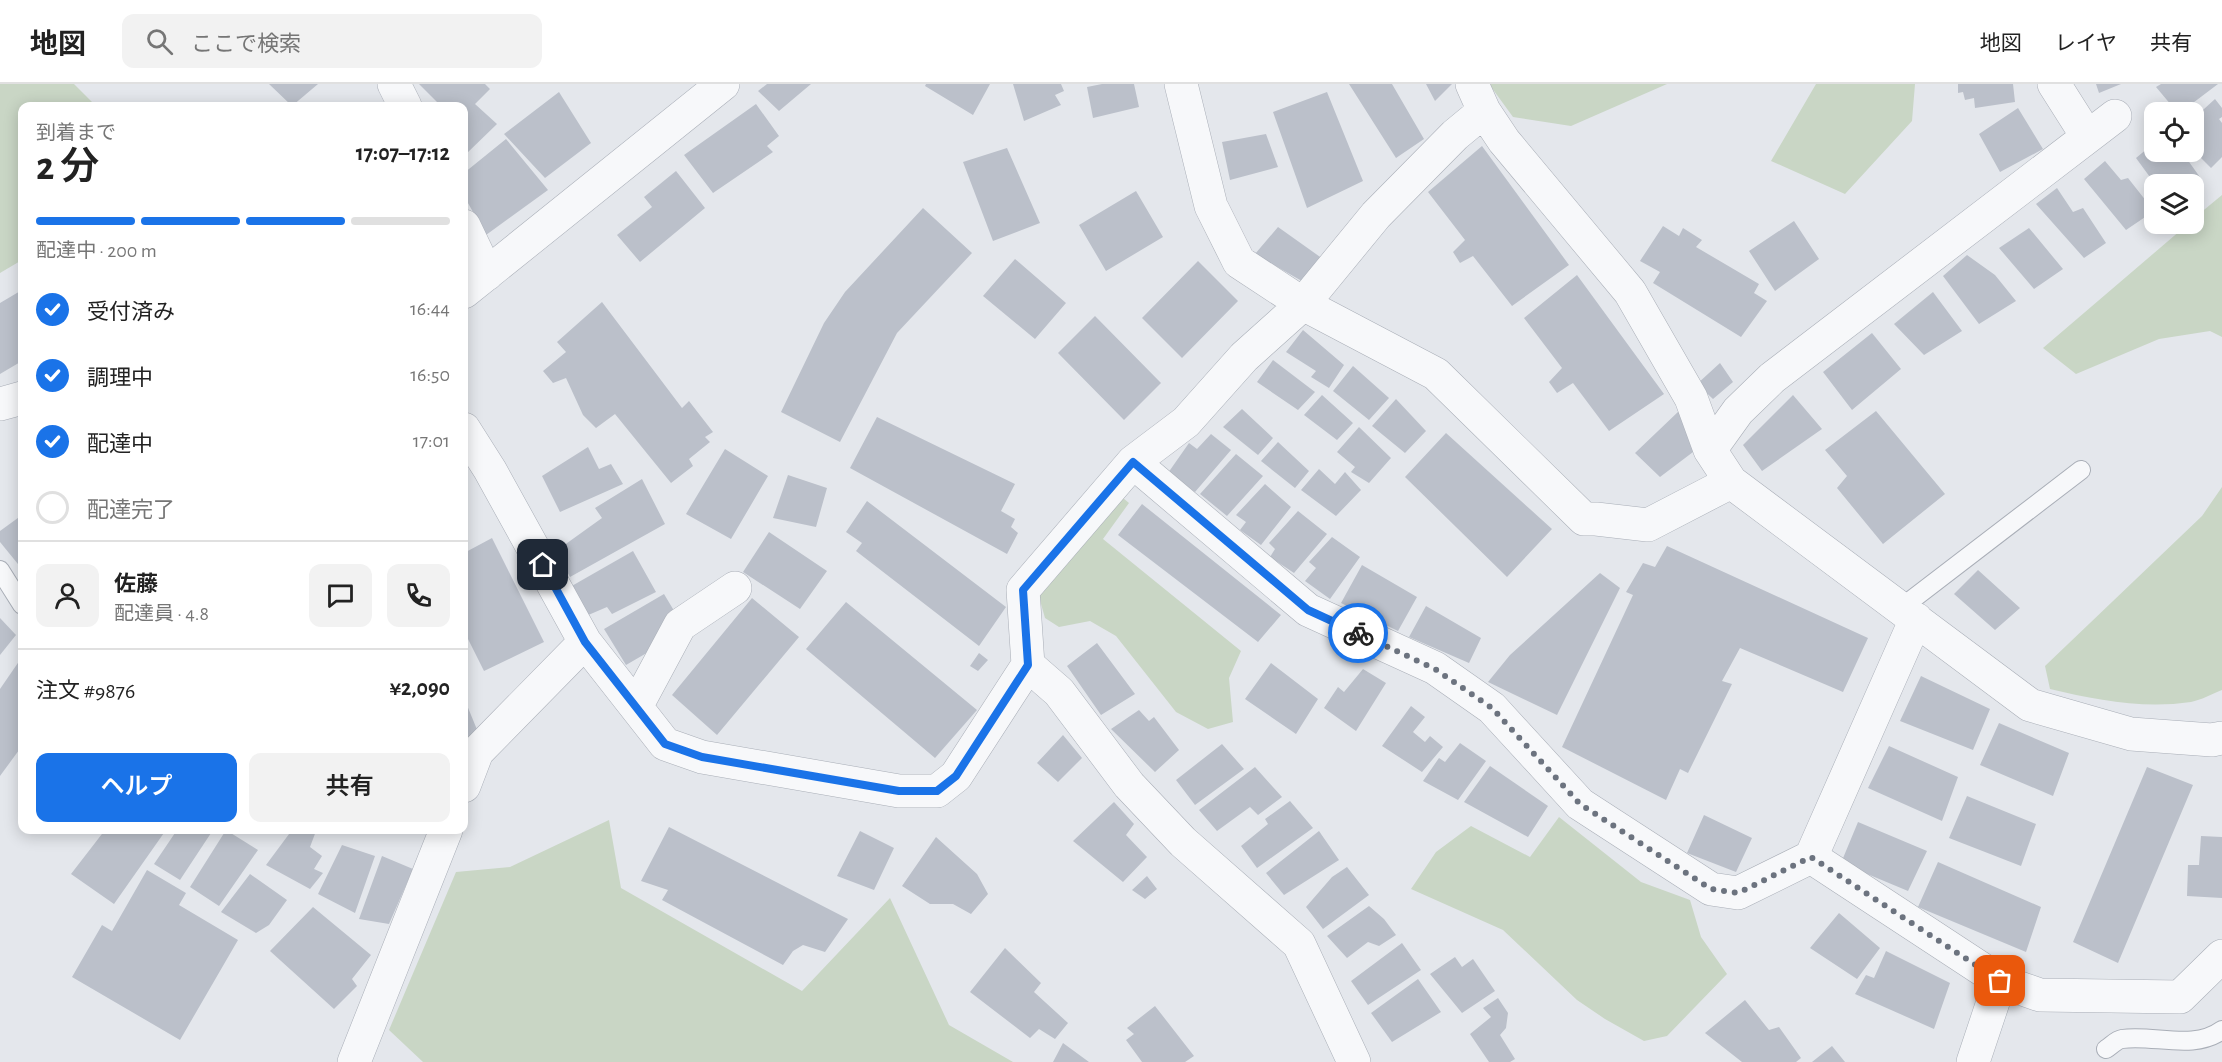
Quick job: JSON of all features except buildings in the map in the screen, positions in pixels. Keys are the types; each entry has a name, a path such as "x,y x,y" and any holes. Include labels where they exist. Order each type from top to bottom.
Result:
{"street":[{"path":"393,84 403,102"},
{"path":"468,247 475,283 723,84"},
{"path":"1181,84 1211,206 1239,262 1303,304 1436,374 1584,519 1648,525 1731,482"},
{"path":"2055,84 2087,136"},
{"path":"468,435 490,470 585,642 665,744 702,757 899,791 937,791 956,776 1028,665 1023,590 1133,462 1186,422 1244,357 1303,304 1376,215 1455,135 1478,98 1504,141 1630,292 1691,398 1710,450 1731,482 2030,705 2131,734 2212,740 2222,738"},
{"path":"1710,450 1738,411 1772,378 2115,116"},
{"path":"0,404 18,399"},
{"path":"1133,462 1308,610 1435,669 1492,708 1580,804 1711,889 1738,893 1811,857 1908,613"},
{"path":"636,707 680,625 735,588"},
{"path":"468,776 477,752 585,642"},
{"path":"1028,665 1059,692 1129,785 1183,842 1299,944 1354,1062"},
{"path":"354,1062 444,834"},
{"path":"1811,857 2000,981 2040,995 2180,997 2222,956"},
{"path":"1973,1062 2000,981"}],"lane":[{"path":"1908,613 2081,470"},
{"path":"0,570 18,599"},
{"path":"2106,1049 2120,1039 2201,1040 2216,1035 2222,1030"}],"green space":[{"path":"0,84 74,84 92,102 18,102 18,262 0,273"},
{"path":"1489,84 1667,84 1571,126 1513,117"},
{"path":"1816,84 1915,84 1912,121 1845,194 1771,161"},
{"path":"2222,195 2222,337 2210,331 2159,339 2076,374 2043,348 2176,234 2204,234 2204,210"},
{"path":"2222,487 2222,690 2191,702 2137,704 2102,700 2050,689 2045,666 2202,516"},
{"path":"1117,493 1129,503 1103,539 1241,651 1229,678 1233,722 1208,729 1176,712 1116,636 1090,621 1059,627 1045,618 1037,590"},
{"path":"1559,817 1641,882 1690,900 1701,937 1727,974 1667,1036 1644,1041 1605,1019 1577,1000 1503,930 1411,889 1436,852 1471,826 1530,857"},
{"path":"609,820 621,888 802,991 890,898 949,1025 1013,1062 423,1062 389,1030 456,872 510,867"}],"way so far":[{"path":"1358,633 1435,669 1492,708 1580,804 1711,889 1738,893 1811,857 2000,981"}],"route":[{"path":"543,565 585,642 665,744 702,757 899,791 937,791 956,776 1028,665 1023,590 1133,462 1308,610 1358,633"}]}
